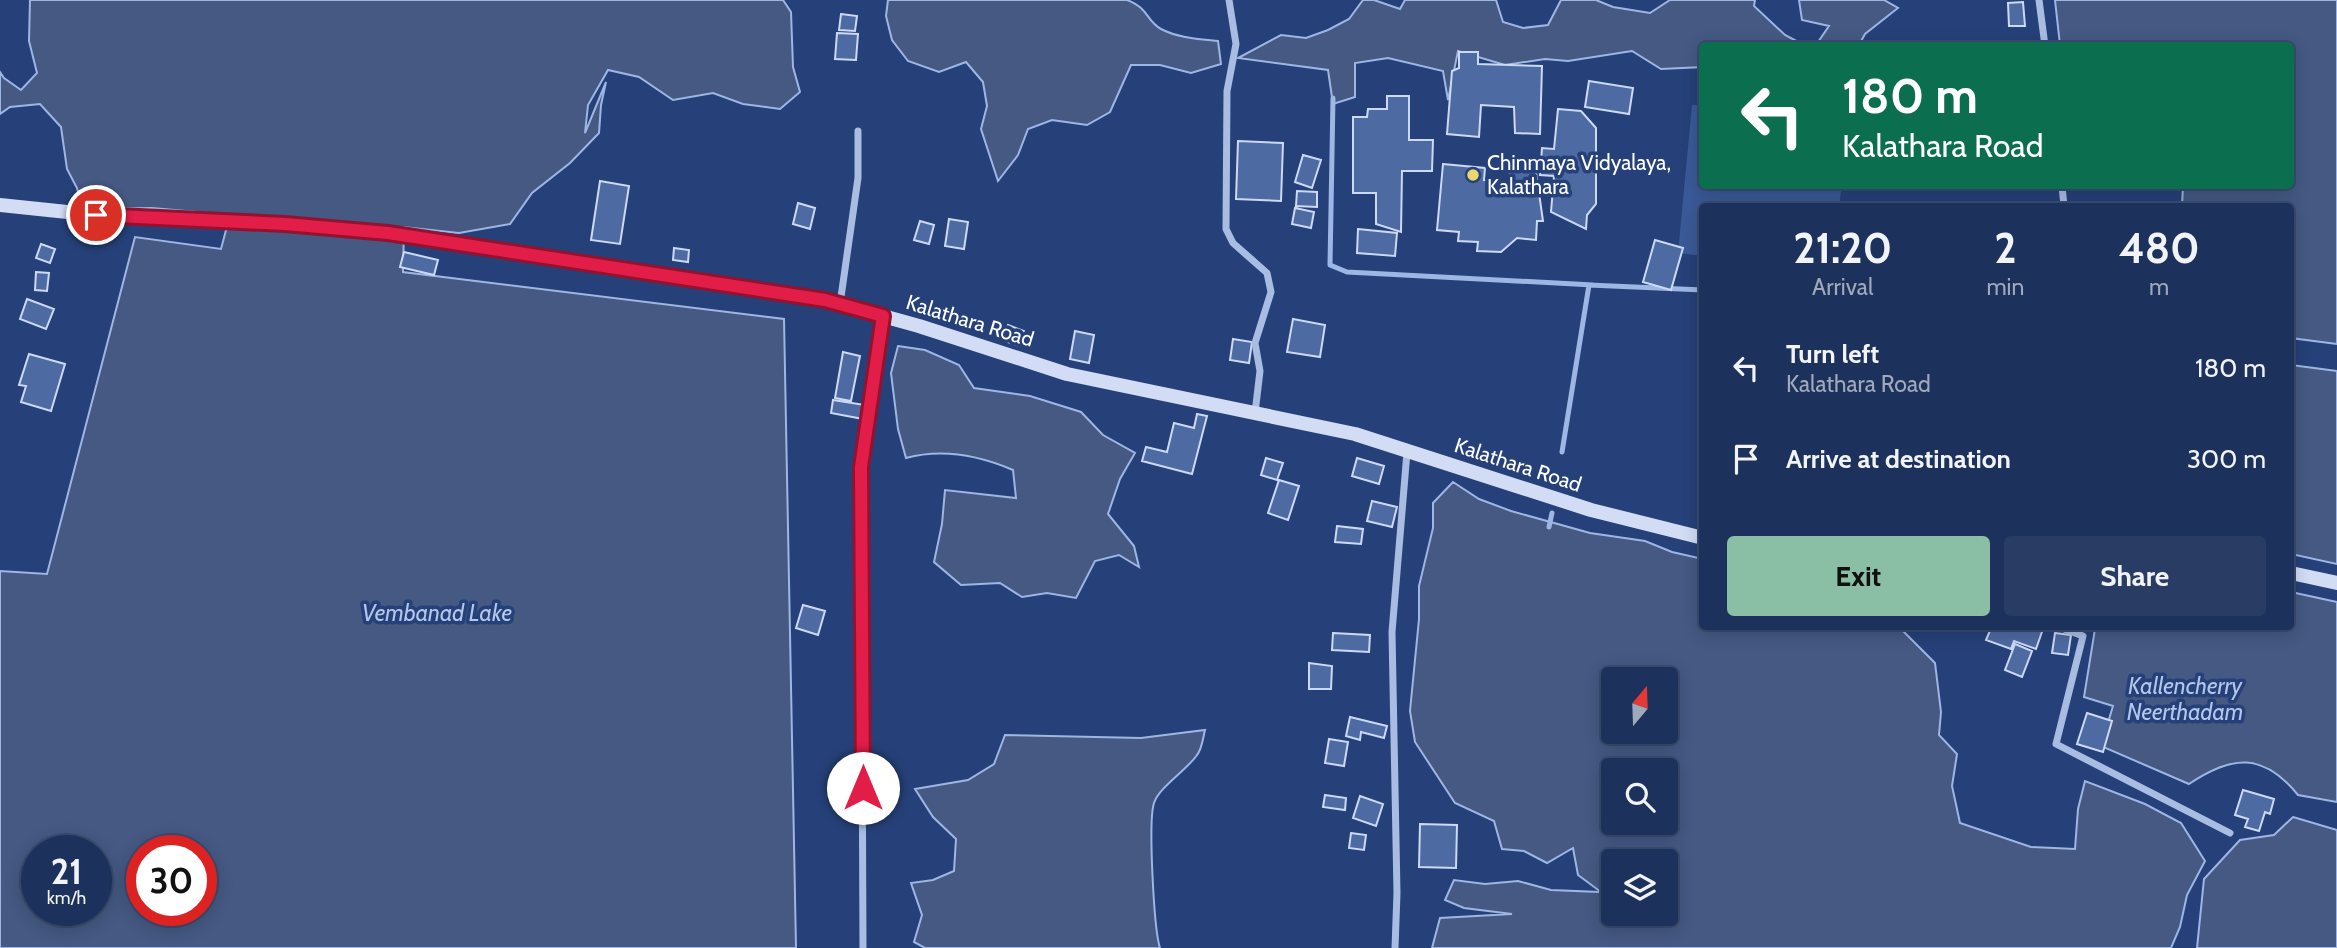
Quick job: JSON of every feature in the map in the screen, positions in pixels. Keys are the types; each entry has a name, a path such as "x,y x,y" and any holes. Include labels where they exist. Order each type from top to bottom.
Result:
{"street":[{"path":"1229,0 1236,44 1227,91 1226,229 1233,243 1267,273 1270,292 1255,343 1260,371 1255,413"},
{"path":"2039,0 2044,42"},
{"path":"840,304 858,178 858,131"},
{"name":"Kalathara Road","path":"0,205 96,215 285,224 388,233 537,254 840,304 1068,374 1355,434 1591,510 1699,537"},
{"path":"863,948 861,467 883,316"},
{"path":"1395,948 1397,893 1392,632 1407,452"},
{"path":"2294,574 2337,583"},
{"path":"2067,630 2083,636 2056,744 2230,833"}],"shaded area":[{"path":"1692,105 1699,105 1699,189 1842,189 1839,203 1699,203 1699,256 1678,253"}],"water":[{"name":"Vembanad Lake","path":"30,0 783,0 791,12 793,67 800,92 780,109 743,104 713,93 673,100 639,77 608,70 588,105 585,133 606,82 599,133 570,163 532,193 510,224 459,233 404,227 403,272 784,319 796,948 0,948 0,571 47,574 135,237 221,249 230,215 152,208 82,209 77,188 67,169 61,127 40,104 10,107 0,114 0,72 21,90 37,73 29,41"},
{"path":"888,0 1127,0 1139,7 1156,26 1168,32 1189,38 1218,41 1221,64 1191,73 1160,65 1131,65 1110,112 1087,125 1052,120 1028,129 1018,155 998,181 981,129 987,106 983,82 966,62 939,72 908,61 892,40 886,16"},
{"path":"1363,0 1374,0 1400,9 1405,0 1496,0 1503,22 1523,28 1548,25 1561,0 1596,0 1613,7 1650,13 1670,0 1755,0 1754,6 1785,35 1798,42 1699,42 1699,67 1661,69 1632,51 1568,61 1545,59 1505,65 1458,51 1448,100 1443,71 1388,58 1355,63 1355,97 1333,104 1328,70 1238,58 1281,35 1306,38 1349,19"},
{"path":"1799,0 1884,0 1898,8 1865,34 1861,42 1818,42 1829,26 1802,20"},
{"path":"2055,0 2337,0 2337,344 2294,338 2294,203 2182,203 2183,189 2294,189 2294,42 2060,42"},
{"path":"898,346 925,350 959,365 974,388 1030,396 1081,412 1103,435 1135,453 1120,479 1108,514 1134,546 1139,567 1119,555 1095,561 1076,598 1047,593 1022,597 1000,583 961,585 934,562 942,524 945,490 1016,498 1013,470 987,460 947,453 906,458 898,429 891,373"},
{"path":"2294,365 2337,371 2337,564 2294,555"},
{"path":"1453,482 1479,499 1511,511 1590,533 1645,541 1672,552 1699,558 1699,630 1902,630 1935,663 1941,712 1939,735 1957,754 1952,786 1960,823 2031,847 2075,849 2078,809 2085,781 2145,804 2181,823 2205,861 2187,895 2180,927 2171,948 1432,948 1440,918 1512,914 1464,908 1445,900 1454,880 1485,884 1518,881 1551,890 1601,892 1578,875 1573,848 1547,863 1524,851 1502,849 1494,821 1455,803 1415,742 1410,711 1419,619 1419,586 1433,528 1433,503"},
{"name":"Kallencherry Neerthadam","path":"2294,593 2337,602 2337,802 2298,795 2272,771 2246,762 2219,767 2189,784 2101,746 2113,706 2084,697 2095,630 2294,630"},
{"path":"1205,730 1197,755 1161,791 1154,803 1153,876 1160,948 925,948 914,942 922,915 911,883 933,880 954,871 956,839 933,817 915,789 968,780 994,764 1005,735 1141,738"},
{"path":"2293,817 2337,830 2337,948 2197,948 2204,879 2240,840 2274,835"}],"building":[{"path":"2023,2 2025,26 2009,26 2008,3"},
{"path":"841,14 857,16 855,31 839,30"},
{"path":"837,33 858,34 856,60 835,59"},
{"name":"Chinmaya Vidyalaya, Kalathara","path":"1459,52 1478,52 1478,64 1542,66 1540,134 1515,133 1514,107 1481,105 1479,137 1447,134 1452,71 1459,68"},
{"path":"1589,81 1633,88 1629,114 1585,107"},
{"name":"Chinmaya Vidyalaya, Kalathara","path":"1387,96 1409,96 1409,140 1433,140 1432,171 1402,171 1401,232 1376,224 1376,193 1353,193 1353,117 1367,117 1368,109 1387,109"},
{"name":"Chinmaya Vidyalaya, Kalathara","path":"1558,109 1581,111 1596,128 1596,204 1587,215 1586,229 1551,212 1554,176 1540,175 1542,148 1554,149"},
{"path":"1238,141 1283,143 1281,201 1236,199"},
{"path":"1303,155 1321,160 1312,188 1295,182"},
{"name":"Chinmaya Vidyalaya, Kalathara","path":"1443,164 1485,168 1484,180 1509,182 1510,171 1536,172 1543,221 1537,221 1536,240 1517,238 1501,252 1477,251 1478,242 1458,241 1459,232 1437,230"},
{"path":"600,181 629,186 620,244 591,240"},
{"path":"1297,191 1317,192 1317,207 1296,206"},
{"path":"798,203 815,208 810,229 793,224"},
{"path":"1295,208 1314,212 1311,228 1292,224"},
{"path":"949,219 968,222 964,249 945,246"},
{"path":"920,221 934,225 929,244 914,240"},
{"path":"1358,229 1397,233 1395,256 1357,253"},
{"path":"1655,240 1683,248 1671,290 1643,282"},
{"path":"41,244 55,249 50,263 36,258"},
{"path":"674,248 689,250 688,262 673,260"},
{"path":"404,252 438,260 434,275 400,267"},
{"path":"36,272 49,273 47,291 35,290"},
{"path":"27,299 54,309 46,329 20,319"},
{"path":"1293,319 1325,325 1320,357 1287,352"},
{"path":"1008,325 1024,331 1019,346 1002,340"},
{"path":"1075,331 1094,335 1089,363 1070,359"},
{"path":"1233,339 1252,342 1249,363 1230,360"},
{"path":"843,352 860,356 851,401 835,398"},
{"path":"29,354 65,364 51,411 21,402 26,386 19,385"},
{"path":"833,400 865,405 863,419 831,413"},
{"path":"1197,414 1207,416 1192,474 1142,461 1146,447 1167,452 1174,423 1194,428"},
{"path":"1266,458 1283,463 1277,480 1261,475"},
{"path":"1357,458 1384,466 1379,484 1352,476"},
{"path":"1279,480 1299,486 1288,520 1268,513"},
{"path":"1372,501 1397,507 1392,527 1367,521"},
{"path":"1337,526 1363,529 1361,544 1335,542"},
{"path":"803,605 825,611 818,635 796,628"},
{"path":"1990,630 2043,630 2036,649 2014,641 2011,649 1986,640"},
{"path":"1333,633 1370,635 1369,652 1332,650"},
{"path":"2055,633 2071,635 2068,655 2052,653"},
{"path":"2015,644 2032,651 2022,677 2005,670"},
{"path":"1309,663 1332,666 1331,689 1309,689"},
{"path":"2087,713 2112,721 2103,752 2077,744"},
{"path":"1350,717 1387,726 1384,738 1361,732 1360,740 1346,736"},
{"path":"1329,739 1348,742 1344,766 1325,763"},
{"path":"2243,790 2274,799 2270,814 2265,812 2259,831 2245,827 2248,819 2235,815"},
{"path":"1325,795 1346,798 1345,810 1323,807"},
{"path":"1360,796 1383,804 1376,826 1353,818"},
{"path":"1420,824 1457,825 1456,868 1419,867"},
{"path":"1351,833 1366,835 1364,850 1349,848"}],"waterway":[{"path":"1333,98 1330,265 1347,272 1593,285"},
{"path":"1562,452 1589,285 1699,290"},
{"path":"1549,527 1552,513"}],"place":[{"name":"Chinmaya Vidyalaya, Kalathara","path":"1473,175"}],"route":[{"path":"96,215 285,224 388,233 825,300 883,316 861,467 863,788"}]}
